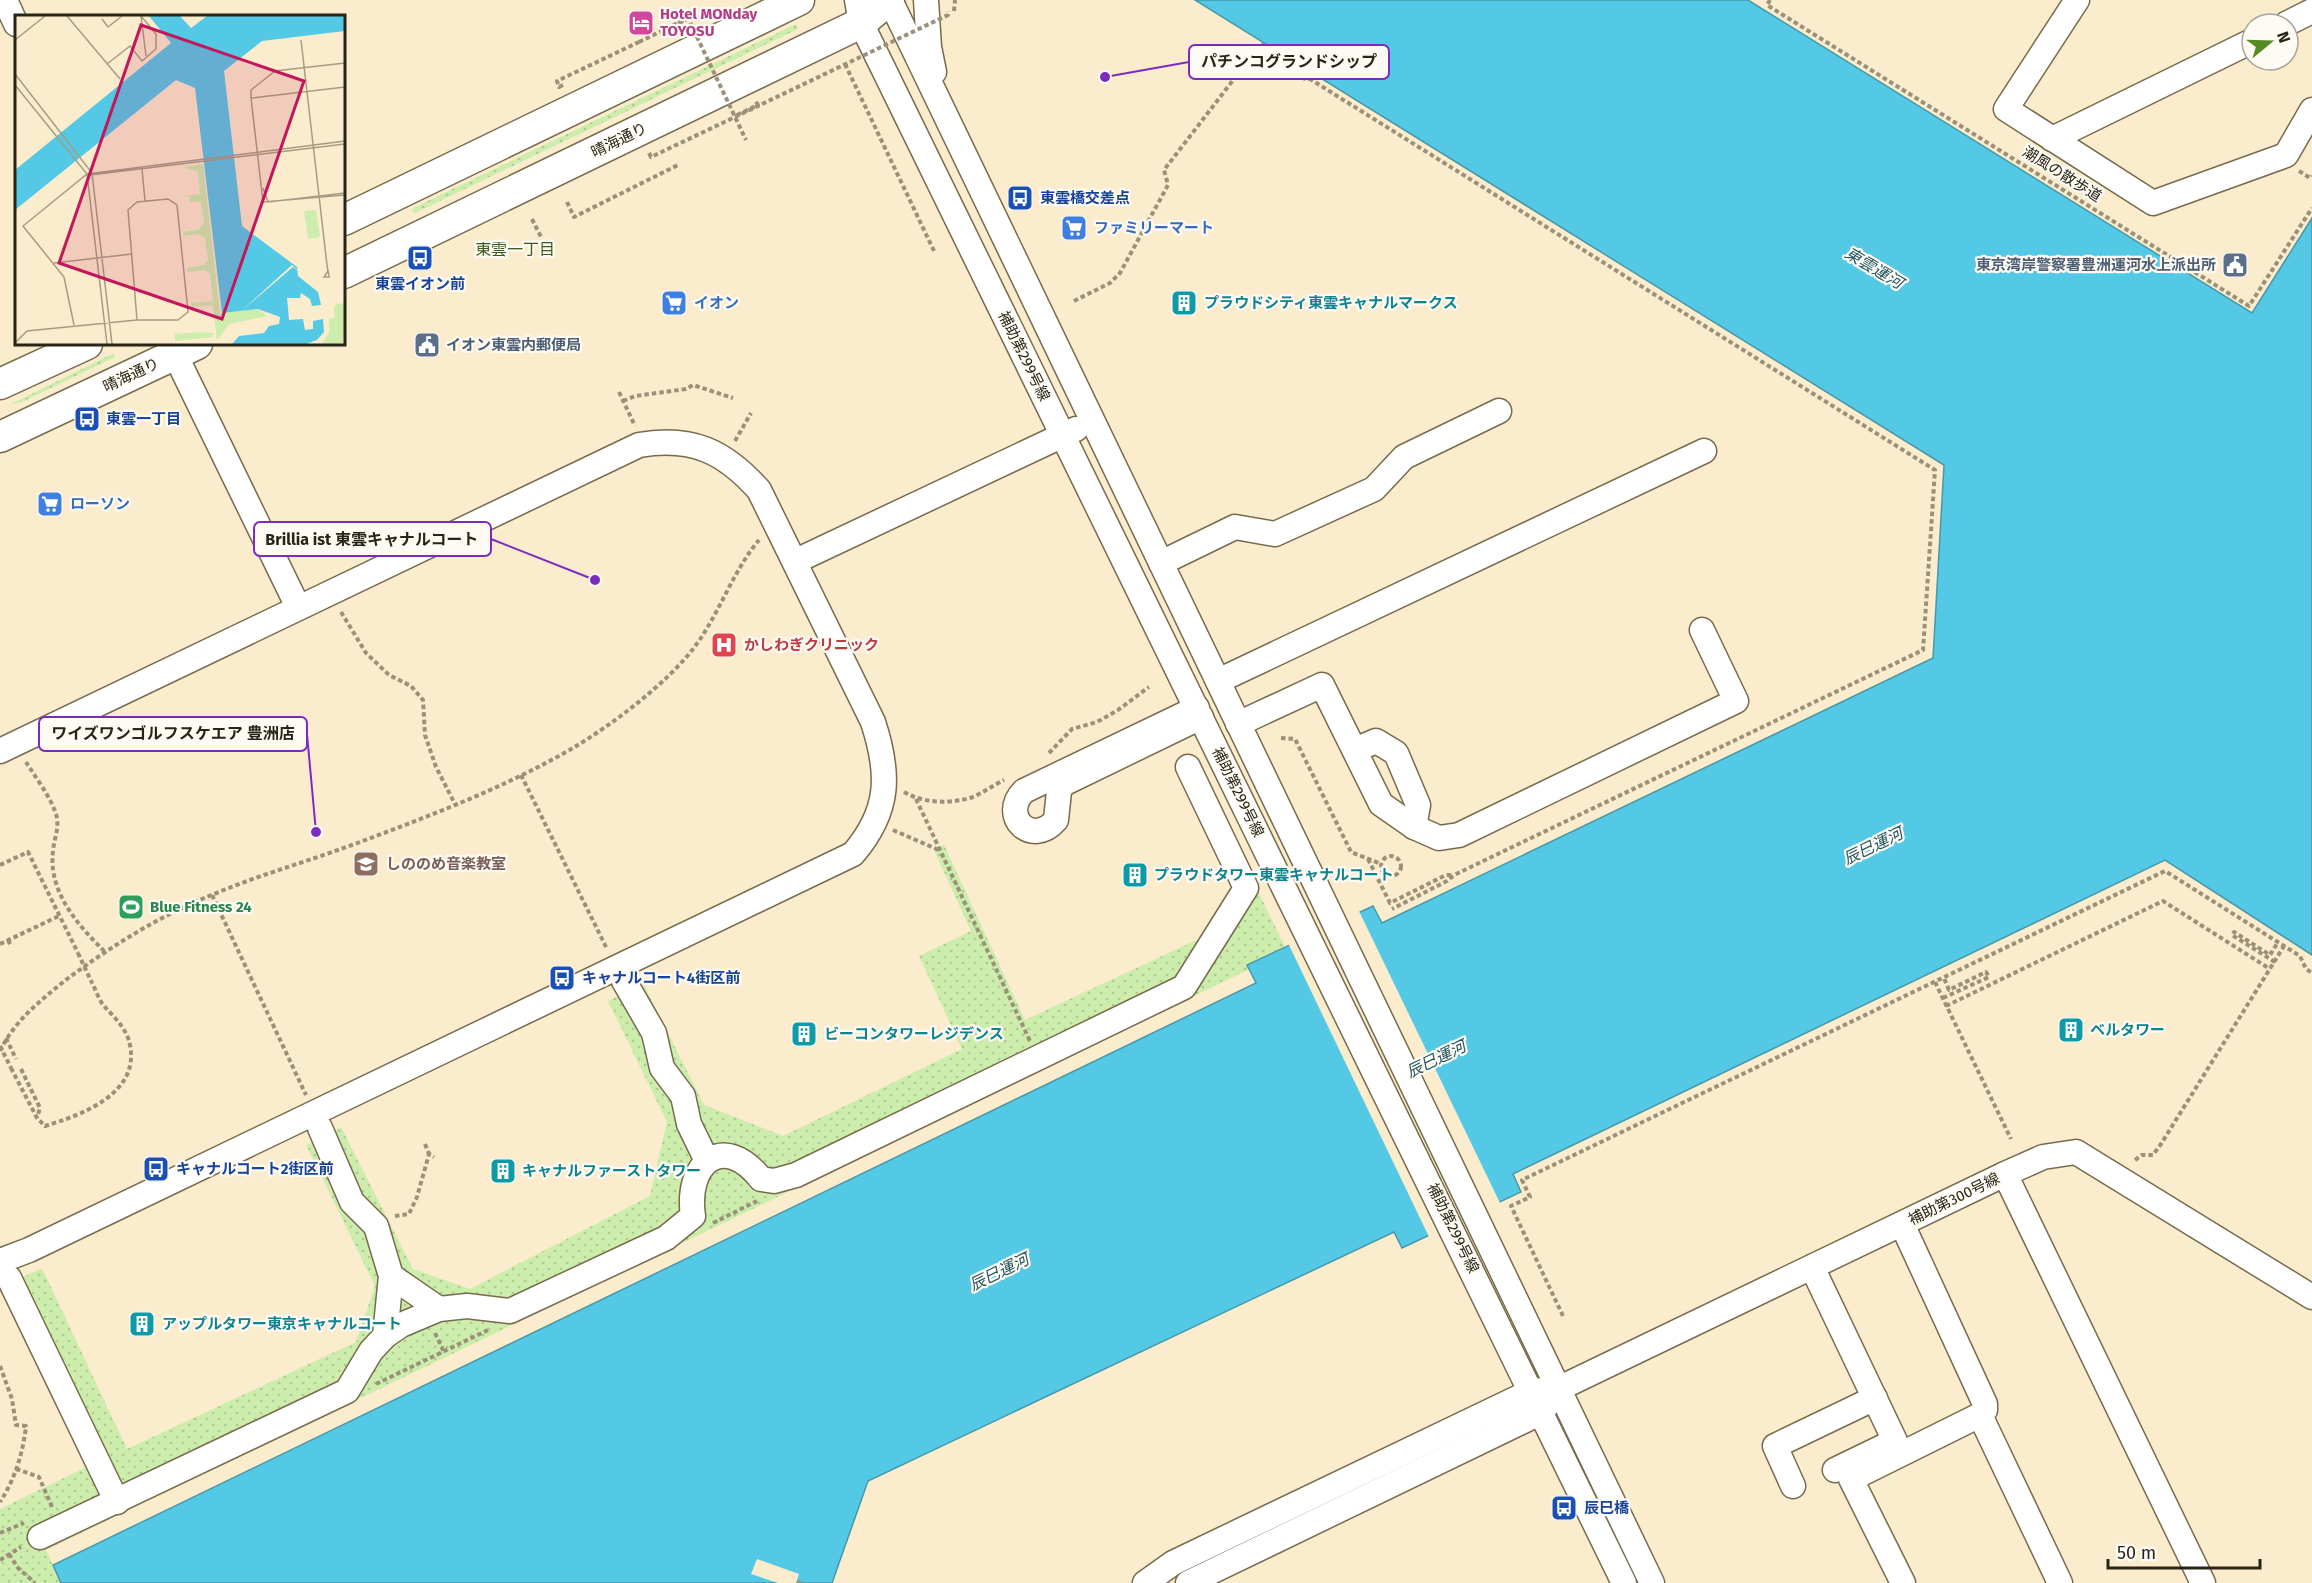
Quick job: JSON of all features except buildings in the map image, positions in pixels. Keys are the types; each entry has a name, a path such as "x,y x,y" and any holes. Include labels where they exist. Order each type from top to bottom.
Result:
{"main road":[{"path":"345,220 799,0"},
{"name":"晴海通り","path":"345,272 859,11 889,0"},
{"path":"0,384 85,345"},
{"name":"晴海通り","path":"0,437 181,347"}],"street":[{"path":"5,0 15,22"},
{"name":"補助第299号線","path":"889,0 1652,1583"},
{"path":"926,0 929,47 947,118"},
{"path":"2077,0 2006,109 2153,203 2286,155 2312,110"},
{"name":"補助第299号線","path":"859,11 1063,435 1624,1583"},
{"path":"2052,139 2240,47"},
{"path":"181,347 298,607"},
{"path":"1161,562 1235,527 1275,534 1374,489 1404,457 1499,411"},
{"path":"796,561 1093,421"},
{"path":"0,751 639,445 668,441 702,447 740,469 759,490 796,561 873,722 884,756 885,785 880,811 868,837 853,854 28,1250 4,1269 117,1502"},
{"path":"1218,681 1704,451"},
{"path":"1238,724 1323,685 1381,804 1413,827 1439,838 1459,835 1736,701 1702,630"},
{"path":"1199,712 1063,784 1059,791 1056,820 1044,830 1030,831 1019,823 1015,802 1024,791 1199,712"},
{"path":"1355,750 1376,741 1396,753 1418,805 1413,827"},
{"path":"41,1531 117,1502 347,1391 371,1351 385,1336 401,1325 439,1309 466,1306 510,1311 666,1238 693,1216 692,1186 699,1168 707,1161 721,1156 737,1158 750,1164 761,1179 774,1181 796,1175 1184,987 1246,888 1188,767"},
{"path":"624,981 654,1033 662,1068 683,1096 689,1124 707,1161"},
{"path":"320,1128 352,1202 376,1227 391,1276 385,1336"},
{"path":"2006,1174 2043,1157 2076,1152 2312,1297"},
{"name":"補助第300号線","path":"1558,1389 2006,1174 2203,1583"},
{"path":"1902,1224 1985,1404 1985,1410 1980,1415 1851,1479 1903,1583"},
{"path":"1812,1267 1895,1441 1835,1470"},
{"path":"391,1276 439,1309"},
{"path":"1188,1583 1558,1389"},
{"path":"1793,1486 1775,1446 1875,1398"},
{"path":"1145,1583 1173,1563 1537,1401"},
{"path":"1980,1415 2060,1583"}],"path":[{"path":"954,10 955,0"},
{"name":"潮風の散歩道","path":"1770,0 1767,5 2249,306 2312,208"},
{"path":"735,117 948,15 948,11"},
{"path":"642,47 559,87 557,81 688,18 746,140"},
{"path":"689,21 668,34 666,30 689,21"},
{"path":"1074,301 1110,283 1120,273 1168,185 1164,170 1257,49 1305,79 1310,79"},
{"path":"845,64 935,253"},
{"path":"567,202 574,217 662,177 680,165"},
{"path":"532,219 542,237"},
{"path":"623,401 635,396 686,389 693,385 733,398"},
{"path":"619,392 635,426"},
{"path":"735,441 751,413"},
{"path":"0,865 28,852 78,954 92,983 103,1006 118,1020 130,1045 128,1075 108,1098 76,1117 45,1126 37,1118 0,1048 32,1007 104,951 155,921 212,894 352,845 455,804 521,775 574,747 640,699 677,667 695,646 753,548 762,537"},
{"path":"340,609 366,653 389,675 411,686 423,700 425,735 436,768 455,804"},
{"path":"1047,755 1072,729 1097,722 1149,687"},
{"path":"1281,738 1296,739 1351,852 1381,864"},
{"path":"25,761 56,815 58,833 52,852 55,875 64,903 80,927 104,951"},
{"path":"521,775 610,955"},
{"path":"902,790 916,799 944,801 971,798 1009,778"},
{"path":"916,799 1038,1058"},
{"path":"890,829 940,851"},
{"path":"1392,856 1400,862 1401,867 1399,872 1389,876 1384,874 1381,864 1383,860 1392,856"},
{"path":"1367,858 1390,903 1446,875 1454,875"},
{"path":"1563,1316 1511,1206 1530,1197 1522,1180 2165,871 2300,956 2306,969 2312,973"},
{"path":"212,894 308,1098"},
{"path":"1946,1006 2163,901 2270,969"},
{"path":"0,944 59,916"},
{"path":"2275,962 2232,935 2234,932 2270,954 2278,942"},
{"path":"8,940 11,946"},
{"path":"2135,1160 2142,1155 2153,1155 2161,1144 2284,946"},
{"path":"1943,999 1989,977 1986,972 1949,990 1944,978"},
{"path":"1935,982 2011,1138"},
{"path":"6,1038 16,1059"},
{"path":"21,1069 40,1108 37,1118"},
{"path":"376,1227 395,1216 409,1214 431,1156 425,1144"},
{"path":"710,1224 758,1201"},
{"path":"347,1391 359,1392 507,1321 510,1311"},
{"path":"0,1366 12,1399 16,1425 26,1426 22,1451 10,1487 0,1502"},
{"path":"16,1469 39,1477 41,1531"},
{"path":"0,1533 41,1531"},
{"path":"0,1560 41,1531"},
{"path":"9,1554 18,1568 35,1583"}],"green space":[{"path":"796,24 798,29 415,213 412,211 413,208"},
{"path":"114,353 115,357 22,402 9,405"},
{"path":"1208,788 1287,951 46,1550 61,1583 0,1583 0,1509 99,1461 11,1283 42,1268 127,1449 356,1342 375,1286 306,1145 341,1127 413,1269 470,1289 650,1196 667,1122 608,1001 643,983 704,1105 783,1136 962,1049 919,956 971,931 934,850 944,845 1025,1020 1207,935 1236,891"}],"water":[{"path":"1195,0 1748,0 2252,313 2312,218 2312,955 2165,860 1513,1174 1521,1192 1402,1248 1394,1232 868,1481 832,1583 61,1583 53,1565 1256,983 1247,965 1373,906 1382,923 1933,658 1944,465"}],"pier":[{"path":"1358,909 1501,1205 1430,1239 1288,943"},
{"path":"757,1559 799,1574 796,1583 778,1583 751,1574"}],"place":[{"name":"Hotel MONday TOYOSU","path":"641,23"},
{"name":"パチンコグランドシップ","path":"1105,77"},
{"name":"東雲橋交差点","path":"1020,198"},
{"name":"ファミリーマート","path":"1074,228"},
{"name":"東雲イオン前","path":"420,258"},
{"name":"東京湾岸警察署豊洲運河水上派出所","path":"2235,265"},
{"name":"イオン","path":"674,303"},
{"name":"プラウドシティ東雲キャナルマークス","path":"1184,303"},
{"name":"イオン東雲内郵便局","path":"427,345"},
{"name":"東雲一丁目","path":"87,419"},
{"name":"ローソン","path":"50,504"},
{"name":"Brillia ist 東雲キャナルコート","path":"595,580"},
{"name":"かしわぎクリニック","path":"724,645"},
{"name":"ワイズワンゴルフスケエア 豊洲店","path":"316,832"},
{"name":"しののめ音楽教室","path":"366,864"},
{"name":"プラウドタワー東雲キャナルコート","path":"1135,875"},
{"name":"Blue Fitness 24","path":"131,907"},
{"name":"キャナルコート4街区前","path":"562,978"},
{"name":"ベルタワー","path":"2071,1030"},
{"name":"ビーコンタワーレジデンス","path":"804,1034"},
{"name":"キャナルコート2街区前","path":"156,1169"},
{"name":"キャナルファーストタワー","path":"503,1171"},
{"name":"アップルタワー東京キャナルコート","path":"142,1324"},
{"name":"辰巳橋","path":"1564,1508"}],"district":[{"name":"東雲一丁目","path":"515,249"}],"water label":[{"name":"東雲運河","path":"1874,268"},
{"name":"辰巳運河","path":"1873,846"},
{"name":"辰巳運河","path":"1436,1059"},
{"name":"辰巳運河","path":"999,1272"}]}
